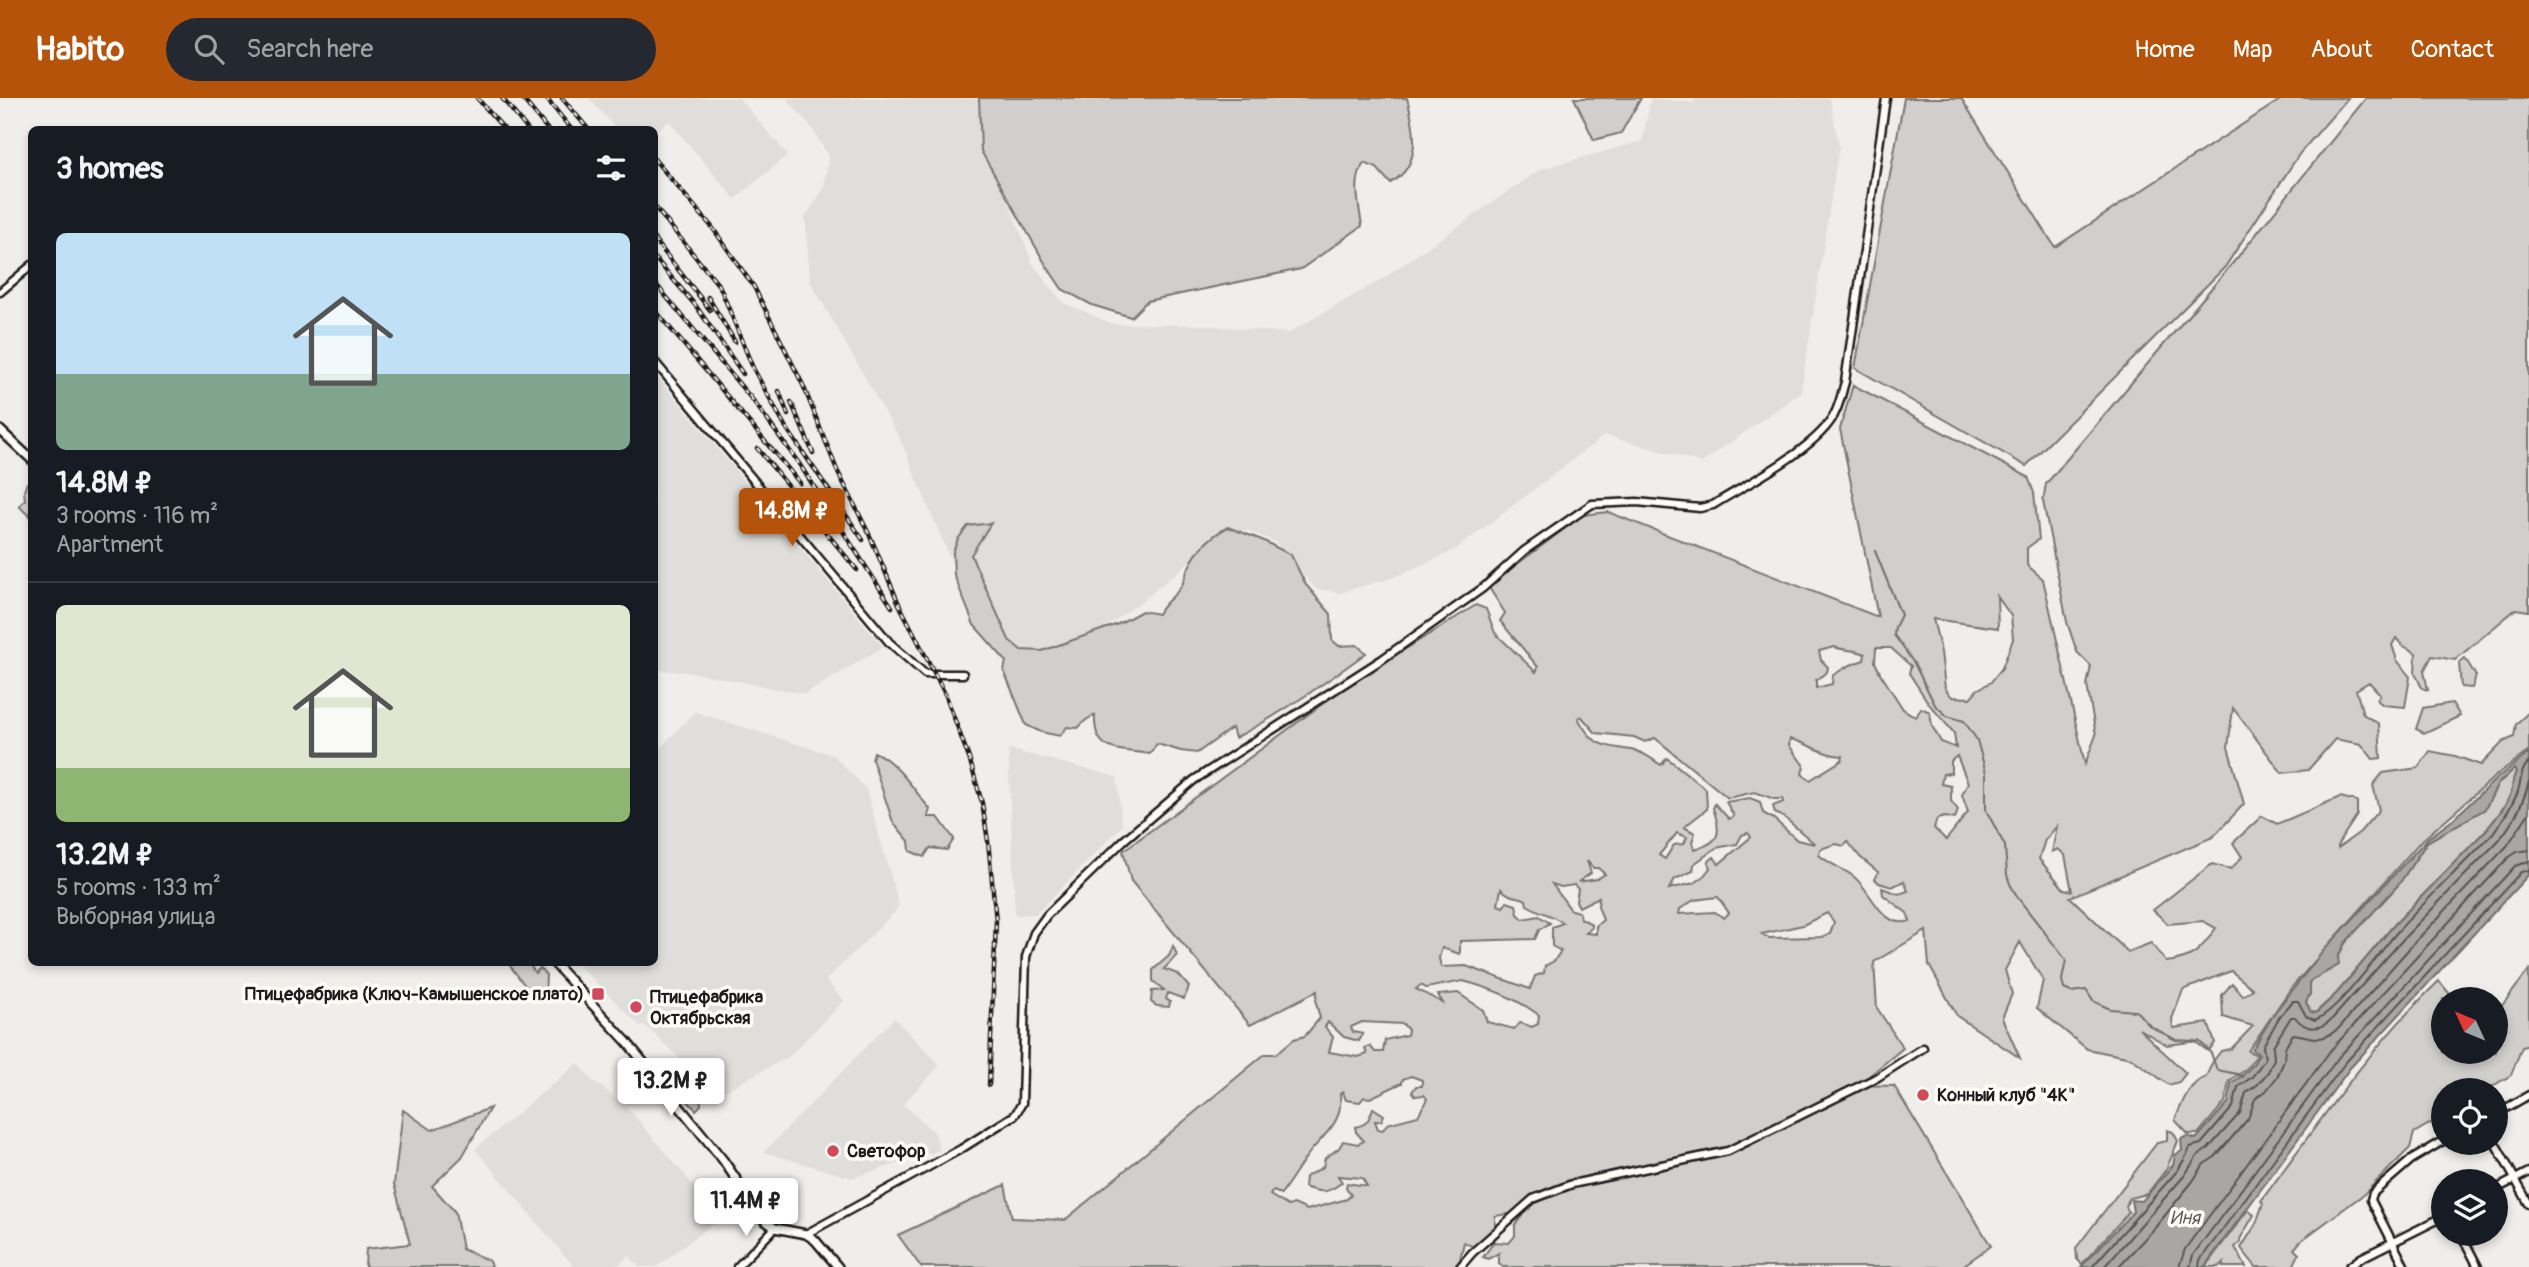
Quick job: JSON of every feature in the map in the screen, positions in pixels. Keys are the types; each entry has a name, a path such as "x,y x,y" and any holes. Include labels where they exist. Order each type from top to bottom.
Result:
{"main road":[{"path":"0,430 28,456"},
{"path":"557,966 627,1042 723,1160 759,1213 775,1228 806,1234 815,1240 838,1267"}],"street":[{"path":"806,1234 961,1149 1015,1115 1022,1103 1026,957 1034,933 1047,915 1123,841 1194,780 1381,660 1483,588 1524,551 1592,504 1637,502 1700,508 1713,505 1803,448 1823,431 1835,414 1845,382 1886,98"},
{"path":"0,292 28,268"},
{"path":"658,367 889,642 925,674 962,674"},
{"path":"1460,1267 1533,1199 1572,1184 1728,1151 1878,1077 1923,1048"},
{"path":"2508,1107 2529,1096"},
{"path":"2405,1267 2371,1200 2373,1193 2411,1160 2431,1148"},
{"path":"2502,1155 2529,1204"},
{"path":"2508,1182 2529,1172"},
{"path":"2349,1267 2361,1258 2431,1223"},
{"path":"737,1267 775,1228"},
{"path":"2468,1246 2479,1267"}],"shaded area":[{"path":"589,98 739,98 788,155 735,199 669,121 658,130 658,126 613,126"},
{"path":"786,98 981,98 989,153 1033,264 1062,302 1113,324 1204,325 1288,333 1379,281 1541,169 1642,141 1651,98 1696,103 1693,98 1830,98 1839,147 1801,392 1702,463 1605,435 1455,550 1392,578 1339,593 1315,588 1275,542 1247,530 1208,546 1145,599 1090,638 1011,659 983,637 900,439 810,281 805,217 823,190 829,157 810,125"},
{"path":"979,98 1407,98 1414,145 1408,167 1390,183 1377,168 1364,163 1357,185 1362,226 1301,269 1147,301 1131,317 1092,305 1062,289 981,151"},
{"path":"1574,98 1641,98 1621,133 1594,140"},
{"path":"1904,98 1961,98 2055,247 2283,98 2348,98 2300,153 2225,267 2026,466 1855,368"},
{"path":"2366,98 2529,98 2529,611 2516,609 2455,660 2432,656 2424,671 2428,690 2422,688 2415,673 2416,653 2396,638 2392,645 2397,660 2410,677 2405,707 2383,705 2377,700 2380,694 2369,682 2356,690 2363,714 2379,724 2381,758 2373,759 2361,744 2335,739 2308,770 2282,773 2233,708 2228,747 2244,804 2213,837 2070,897 2128,952 2151,943 2166,962 2183,959 2201,948 2216,928 2203,921 2168,924 2153,910 2212,864 2231,869 2242,857 2233,843 2262,816 2277,824 2340,797 2357,801 2357,815 2338,848 2360,832 2379,810 2373,785 2383,773 2418,768 2430,751 2481,765 2503,742 2514,737 2516,724 2529,712 2529,751 2500,772 2419,843 2291,988 2248,1051 2257,1055 2245,1070 2229,1081 2225,1102 2198,1134 2188,1134 2175,1120 2183,1101 2190,1089 2206,1077 2221,1051 2231,1049 2253,1026 2223,1017 2222,995 2232,983 2243,996 2253,989 2231,971 2183,990 2172,1019 2173,1028 2208,1023 2215,1043 2209,1050 2199,1041 2167,1045 2139,1029 2186,1073 2179,1082 2169,1085 2131,1058 2087,1049 2037,1008 2043,980 2020,942 2005,970 2012,994 2002,1018 2020,1058 1957,1016 1929,965 1926,931 1874,962 1877,1008 1903,1048 1858,1085 1894,1086 1991,1246 1961,1267 1503,1267 1499,1263 1499,1253 1488,1259 1483,1257 1494,1242 1509,1243 1515,1236 1515,1225 1522,1216 1520,1212 1495,1216 1495,1227 1473,1252 1473,1247 1464,1242 1459,1264 1462,1267 921,1267 898,1235 1005,1185 1012,1218 1065,1220 1265,1054 1276,1054 1294,1039 1305,1036 1320,1018 1316,1003 1317,991 1250,1025 1131,881 1123,851 1348,685 1476,605 1486,609 1495,633 1536,672 1538,667 1500,621 1505,613 1488,586 1583,515 1608,512 1878,617 1840,429 1853,385 2028,477 2034,493 2039,539 2027,548 2027,565 2043,579 2085,764 2096,735 2087,685 2091,666 2077,652 2067,622 2043,501 2046,484 2237,258","holes":["1997,596 2011,616 2013,639 2002,668 1991,682 1977,690 1970,698 1952,697 1945,688 1941,652 1933,619 1998,628","1834,647 1865,654 1864,660 1833,675 1832,684 1816,688 1816,680 1827,672 1828,667 1821,660 1819,651","1876,648 1891,648 1911,666 1909,673 1929,704 1954,733 1956,748 1941,742 1932,726 1930,712 1921,708 1916,717 1903,709 1875,662","1581,716 1596,733 1634,737 1645,742 1655,738 1728,798 1755,792 1774,799 1783,799 1783,802 1773,806 1775,813 1785,818 1815,844 1797,840 1774,819 1763,813 1760,802 1750,798 1726,802 1734,816 1729,819 1715,804 1713,808 1717,835 1710,843 1694,849 1692,842 1695,833 1684,827 1707,809 1706,789 1667,758 1661,765 1639,752 1602,744 1590,736 1578,718","1790,739 1843,756 1842,760 1810,780 1802,774 1804,766 1789,745","1957,756 1968,783 1962,795 1968,812 1946,840 1934,828 1937,819 1955,819 1958,810 1951,801 1951,786 1941,784 1943,774 1951,773 1951,761","2057,826 2052,852 2058,849 2065,855 2072,891 2064,889 2039,859 2045,840","1677,833 1687,837 1684,844 1674,845 1665,859 1659,855","1748,833 1751,837 1719,864 1714,857 1708,862 1710,868 1702,878 1694,883 1669,889 1675,879 1693,871 1694,864 1716,848 1737,844 1742,835","1848,842 1860,857 1878,872 1875,879 1879,883 1892,887 1904,881 1908,891 1899,894 1882,888 1883,895 1907,913 1910,921 1892,920 1878,907 1860,882 1819,855 1820,849 1836,844 1844,846","1587,861 1593,868 1598,868 1605,874 1597,879 1578,882 1591,873","1552,884 1561,887 1574,885 1578,889 1576,901 1579,907 1599,897 1598,906 1603,920 1596,926 1596,934 1586,933 1592,927 1580,918 1579,912 1571,910","1501,889 1510,895 1523,898 1527,905 1563,923 1552,927 1552,946 1561,951 1554,961 1545,966 1544,973 1535,976 1530,989 1466,966 1441,967 1439,958 1442,948 1460,954 1460,941 1535,939 1539,930 1550,923 1539,916 1523,919 1518,914 1516,905 1507,902 1503,907 1498,905","1718,897 1729,913 1724,918 1715,912 1679,914 1680,909 1694,900","1827,913 1834,922 1830,934 1824,937 1769,938 1762,934 1803,925","1463,981 1502,994 1530,1009 1539,1015 1538,1024 1532,1027 1520,1023 1514,1029 1487,1022 1483,1010 1458,993 1438,995 1443,1003 1416,989 1421,985 1426,988","1328,1022 1344,1037 1359,1041 1363,1034 1353,1032 1351,1027 1362,1022 1403,1024 1408,1030 1407,1035 1385,1040 1383,1052 1375,1052 1370,1046 1365,1048 1367,1054 1358,1057 1329,1052 1333,1037 1325,1027","1411,1076 1422,1080 1422,1086 1416,1086 1412,1092 1415,1096 1424,1095 1427,1099 1418,1116 1387,1124 1383,1130 1378,1129 1375,1121 1381,1121 1384,1115 1373,1108 1365,1123 1355,1127 1364,1141 1358,1144 1343,1141 1339,1148 1325,1158 1323,1167 1305,1177 1304,1187 1320,1191 1333,1189 1342,1182 1338,1176 1362,1178 1367,1186 1347,1183 1346,1187 1351,1195 1347,1199 1307,1210 1294,1204 1288,1206 1270,1195 1273,1191 1281,1194 1332,1126 1339,1112 1340,1094 1343,1092 1346,1100 1360,1102 1364,1097 1370,1098"]},
{"path":"658,378 883,647 805,694 696,673 658,670"},
{"path":"28,483 28,515 19,506 25,500 24,491"},
{"path":"991,523 971,555 1009,640 1021,650 1042,651 1118,624 1142,611 1158,614 1180,588 1200,549 1228,527 1291,555 1306,585 1331,614 1332,640 1339,646 1357,645 1366,653 1269,719 1235,738 1232,728 1197,753 1157,744 1150,754 1118,750 1103,743 1098,737 1095,715 1078,728 1067,727 1060,736 1041,732 1026,725 1004,671 1006,661 974,625 954,575 953,552 958,539 968,526"},
{"path":"2465,658 2476,676 2472,688 2461,687 2459,663"},
{"path":"2452,703 2460,716 2424,733 2416,729 2423,708"},
{"path":"695,712 833,755 866,789 899,905 826,980 844,1001 788,1057 717,1095 645,1025 640,1026 579,966 658,966 658,750"},
{"path":"1008,749 1117,777 1122,826 1036,914 1015,915"},
{"path":"874,752 890,762 905,777 930,809 928,817 938,817 954,839 947,850 930,848 924,857 910,851 909,841 893,822 872,759"},
{"path":"2513,768 2516,772 2513,787 2502,810 2487,829 2394,925 2337,993 2315,1013 2311,1012 2305,1002 2310,994 2310,981 2338,965 2338,957 2345,943 2399,884 2427,842 2485,809 2498,784"},
{"path":"1173,946 1177,955 1164,969 1178,974 1189,987 1184,999 1168,993 1166,999 1170,1002 1169,1007 1157,1006 1151,1002 1152,991 1164,990 1153,981 1153,970 1169,956"},
{"path":"510,966 531,966 535,973 540,968 546,975 545,996 529,991"},
{"path":"2529,970 2529,1045 2522,1047 2511,1075 2506,1078 2431,1078 2431,1123 2414,1133 2410,1148 2364,1194 2302,1240 2294,1249 2299,1254 2293,1267 2256,1267 2241,1248 2256,1224 2263,1203 2261,1201 2345,1087 2414,1006 2431,989 2431,1064 2508,1064 2508,998"},
{"path":"2439,981 2444,987 2433,987"},
{"path":"894,1018 940,1065 903,1104 935,1133 940,1150 852,1178 764,1152"},
{"path":"578,1063 592,1080 626,1106 721,1218 656,1267 639,1267 629,1256 615,1267 574,1267 475,1149"},
{"path":"695,1089 700,1095 701,1105 696,1110 686,1099 686,1094"},
{"path":"490,1108 462,1157 432,1186 455,1212 462,1249 488,1260 492,1267 365,1267 366,1249 410,1244 394,1184 403,1110 432,1130"},
{"path":"2167,1130 2173,1132 2178,1141 2167,1168 2147,1194 2129,1198 2126,1207 2129,1212 2082,1264 2077,1259 2076,1248 2157,1143 2167,1141"},
{"path":"2248,1210 2254,1215 2240,1239 2241,1242 2235,1247 2246,1267 2223,1267 2224,1263 2218,1267 2205,1267"}],"water":[{"name":"Иня","path":"2529,753 2529,874 2350,1068 2204,1267 2081,1267 2133,1212 2131,1200 2142,1201 2173,1165 2175,1155 2182,1151 2181,1139 2188,1136 2196,1139 2228,1103 2231,1083 2247,1071 2256,1059 2259,1054 2252,1050 2275,1012 2325,949 2428,838 2450,822 2497,778","holes":["2514,769 2516,772 2508,800 2487,829 2394,925 2337,993 2316,1013 2311,1012 2306,1002 2310,994 2310,981 2339,965 2338,957 2345,943 2399,884 2427,842 2485,809 2498,784"]}],"waterway":[{"path":"1875,551 1901,615 1894,635 1914,663 1935,705 1947,716 1964,721 1977,740 1986,773 1986,810 2005,846 2010,884 2066,960 2062,980 2064,989 2071,992 2086,990 2093,1001 2110,1009 2136,1011 2150,1026 2176,1040 2194,1041 2211,1053 2217,1070 2243,1077"}],"railway":[{"path":"477,98 502,126"},
{"path":"502,98 525,126"},
{"path":"522,98 545,126"},
{"path":"546,98 569,126"},
{"path":"562,98 586,126"},
{"path":"658,164 712,227 754,287 803,385 837,470 870,536 899,604 946,696 970,761 982,803 996,921 989,1085"},
{"path":"658,211 720,287 753,368 785,426 863,540"},
{"path":"658,244 710,310"},
{"path":"658,262 696,306 743,374"},
{"path":"658,287 755,403"},
{"path":"708,297 735,342"},
{"path":"658,314 800,483"},
{"path":"779,391 788,415"},
{"path":"749,395 798,462 892,607"},
{"path":"791,402 813,453"},
{"path":"757,448 857,570"}],"place":[{"name":"Птицефабрика (Ключ-Камышенское плато)","path":"598,994"},
{"name":"Птицефабрика Октябрьская","path":"636,1007"},
{"name":"Конный клуб \"4К\"","path":"1923,1095"},
{"name":"Светофор","path":"833,1151"}]}
